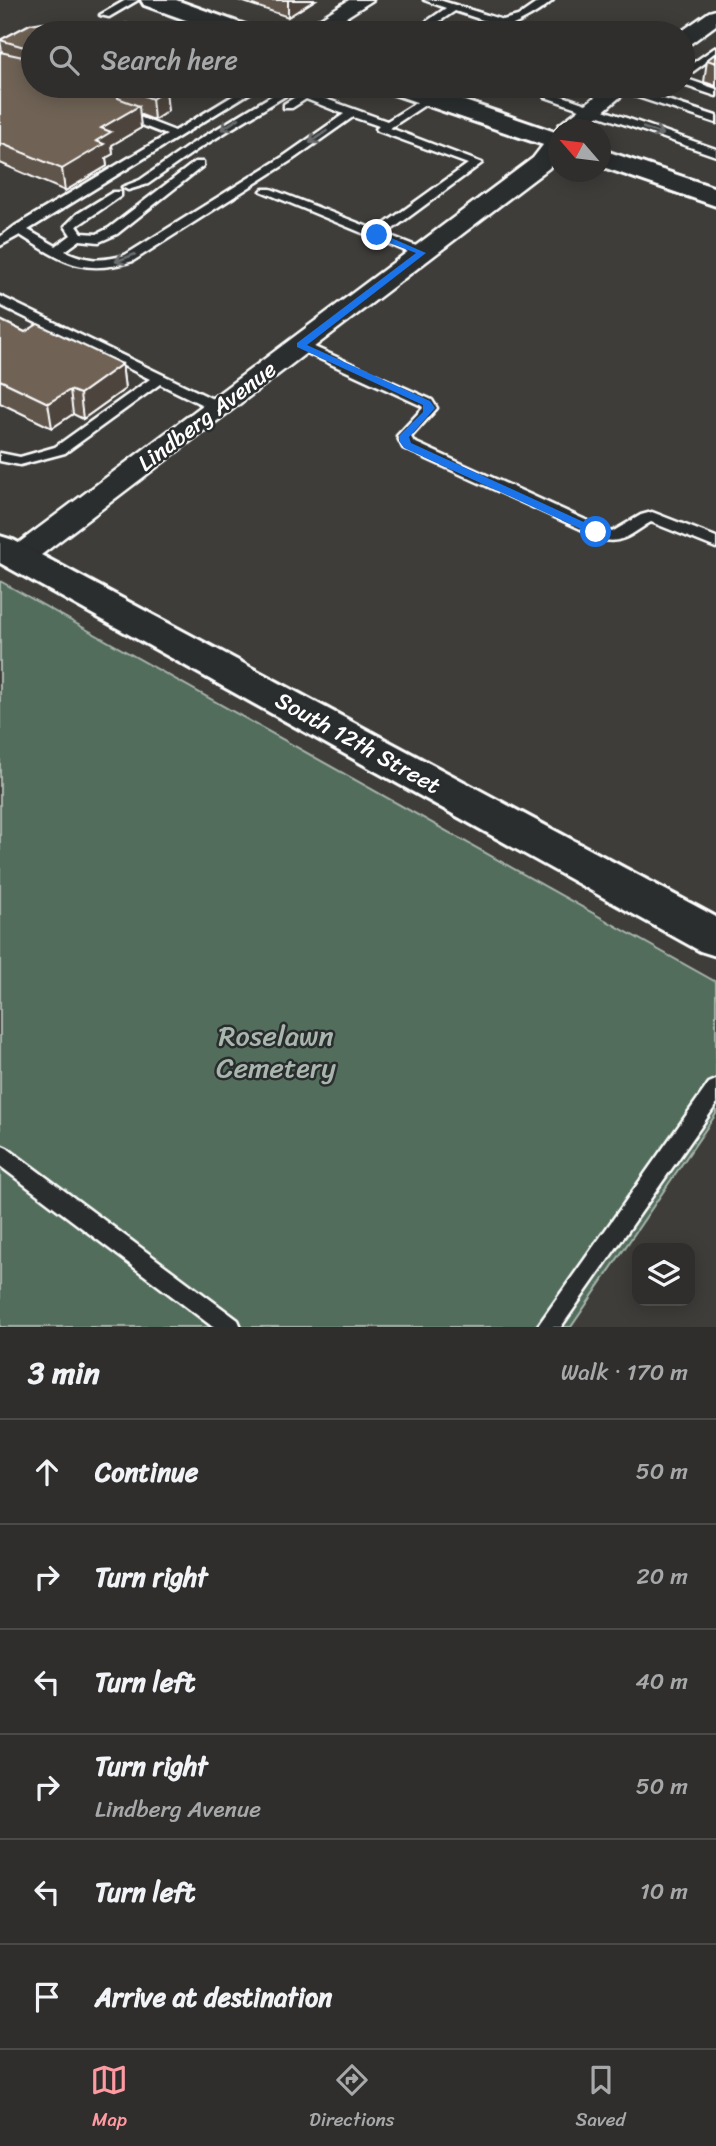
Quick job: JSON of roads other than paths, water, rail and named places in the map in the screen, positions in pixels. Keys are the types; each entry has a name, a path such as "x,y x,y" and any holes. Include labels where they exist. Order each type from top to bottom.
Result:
{"street":[{"path":"168,2 215,21"},
{"path":"324,21 352,2"},
{"path":"695,31 716,16"},
{"path":"434,98 548,138"},
{"path":"580,119 606,98"},
{"name":"Lindberg Avenue","path":"9,553 218,407 541,163 548,154"},
{"path":"611,161 716,197"},
{"name":"South 12th Street","path":"9,553 716,938"}],"lane":[{"path":"105,15 133,0"},
{"path":"429,0 496,21"},
{"path":"511,21 522,18 548,0"},
{"path":"433,21 453,8"},
{"path":"695,66 716,50"},
{"path":"695,85 716,93"},
{"path":"0,242 236,98"},
{"path":"78,236 71,226 78,218 131,190 268,98"},
{"path":"288,106 299,98"},
{"path":"314,98 388,125"},
{"path":"377,235 476,163 382,129 388,125 407,98"},
{"path":"558,98 716,153"},
{"path":"653,98 716,120"},
{"path":"19,229 56,252 102,265 129,258 288,158 352,113"},
{"path":"125,115 176,135"},
{"path":"56,252 78,236 99,238 113,232 199,163"},
{"path":"267,191 422,253"},
{"path":"0,300 218,407"},
{"path":"301,345 427,403 430,408 427,414 404,436 408,445 610,537 620,537 645,518 652,517 716,543"},
{"path":"0,457 20,461 60,450 159,378"},
{"path":"548,1327 716,1089"},
{"path":"0,1154 230,1327"}],"park label":[{"name":"Roselawn Cemetery","path":"276,1051"}]}
